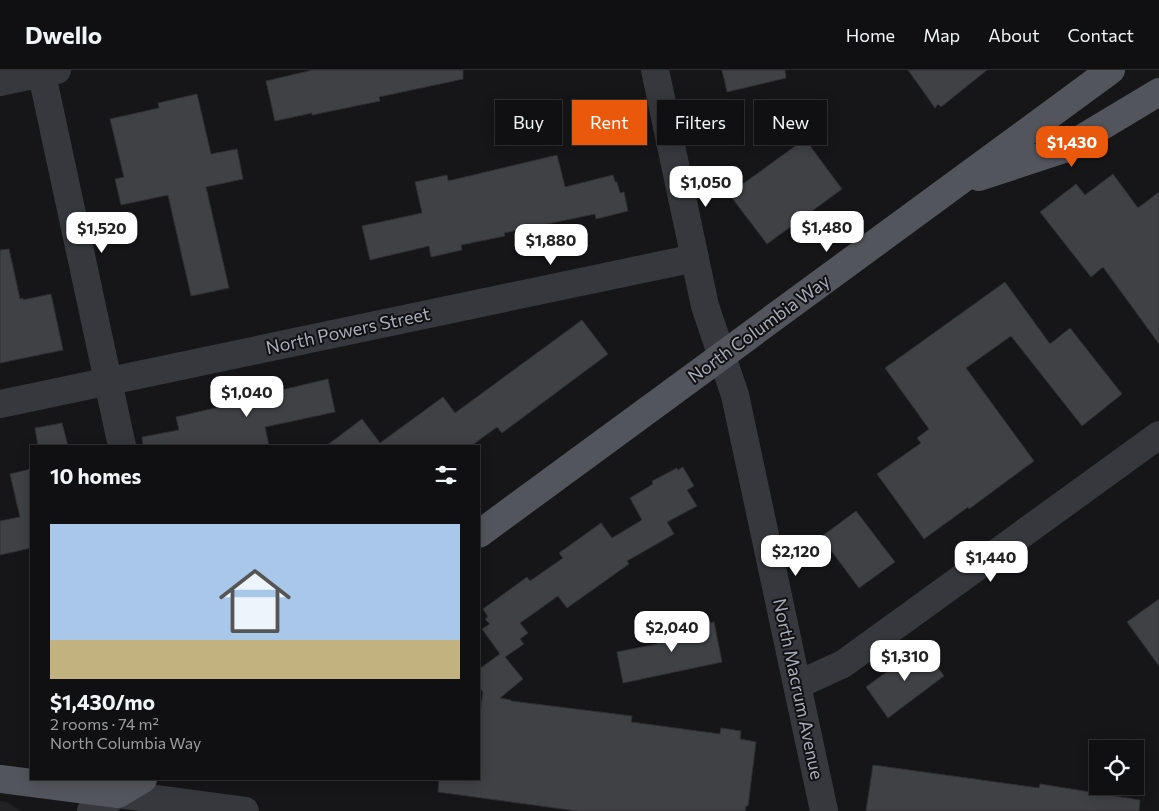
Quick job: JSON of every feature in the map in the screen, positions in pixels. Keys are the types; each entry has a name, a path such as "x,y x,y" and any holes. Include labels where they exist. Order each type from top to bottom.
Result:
{"main road":[{"name":"North Columbia Way","path":"480,533 1111,70"},
{"path":"956,185 1064,149 1159,92"},
{"path":"0,779 118,794 141,780"}],"street":[{"name":"North Macrum Avenue","path":"655,70 706,306 735,395 824,811"},
{"path":"0,82 46,71 122,445"},
{"name":"North Powers Street","path":"0,404 695,258"},
{"path":"797,685 843,664 1159,435"},
{"path":"91,811 118,794 245,811"}],"shaded area":[{"path":"0,801 7,802 21,811 0,811"}],"building":[{"path":"313,70 463,70 463,79 379,97 380,101 275,121 266,81"},
{"path":"722,70 785,70 786,78 727,92"},
{"path":"908,70 987,70 941,107 938,104 935,108"},
{"path":"197,94 211,154 237,149 243,179 206,187 229,288 191,296 168,195 121,205 115,179 124,177 110,119 159,108 158,103"},
{"path":"797,145 809,145 842,189 767,244 729,194"},
{"path":"557,155 565,187 613,175 620,193 624,192 628,211 596,219 595,214 504,233 505,236 461,245 462,250 431,257 429,246 370,260 362,226 422,213 415,182 447,175 448,181"},
{"path":"1113,174 1138,208 1159,192 1159,344 1103,267 1091,277 1040,212 1076,184 1085,195"},
{"path":"9,249 20,299 51,294 63,350 0,363 0,250"},
{"path":"1005,282 1050,344 1070,328 1122,394 1082,426 1011,336 966,368 1034,461 969,509 968,507 924,539 877,474 921,443 917,438 929,429 885,368"},
{"path":"582,320 608,354 502,433 497,427 472,445 327,445 362,419 380,443 443,397 455,413"},
{"path":"328,379 335,412 265,427 269,445 143,445 142,437 179,430 176,417 228,405 227,397 251,393 252,397"},
{"path":"62,423 68,445 38,445 35,428"},
{"path":"683,467 694,486 687,490 697,506 667,522 674,534 627,561 629,564 567,608 558,596 520,623 528,633 520,639 524,644 505,657 523,679 500,698 632,716 631,722 720,734 721,728 741,731 740,739 756,742 748,806 746,806 745,811 577,811 438,792 439,780 480,780 480,715 483,692 480,688 480,668 500,654 482,629 490,624 485,619 488,617 483,609 527,577 530,581 563,558 559,553 601,523 612,538 642,520 630,498 653,484 652,481 677,468 678,470"},
{"path":"30,469 30,548 0,555 0,521 20,517 10,474"},
{"path":"856,511 895,562 859,588 821,537"},
{"path":"1159,599 1159,666 1127,622"},
{"path":"714,622 722,662 623,683 617,652 657,644 655,634"},
{"path":"922,646 944,676 888,718 866,687"},
{"path":"873,765 1039,788 1040,784 1089,792 1089,795 1109,795 1140,800 1139,811 866,811"}]}
